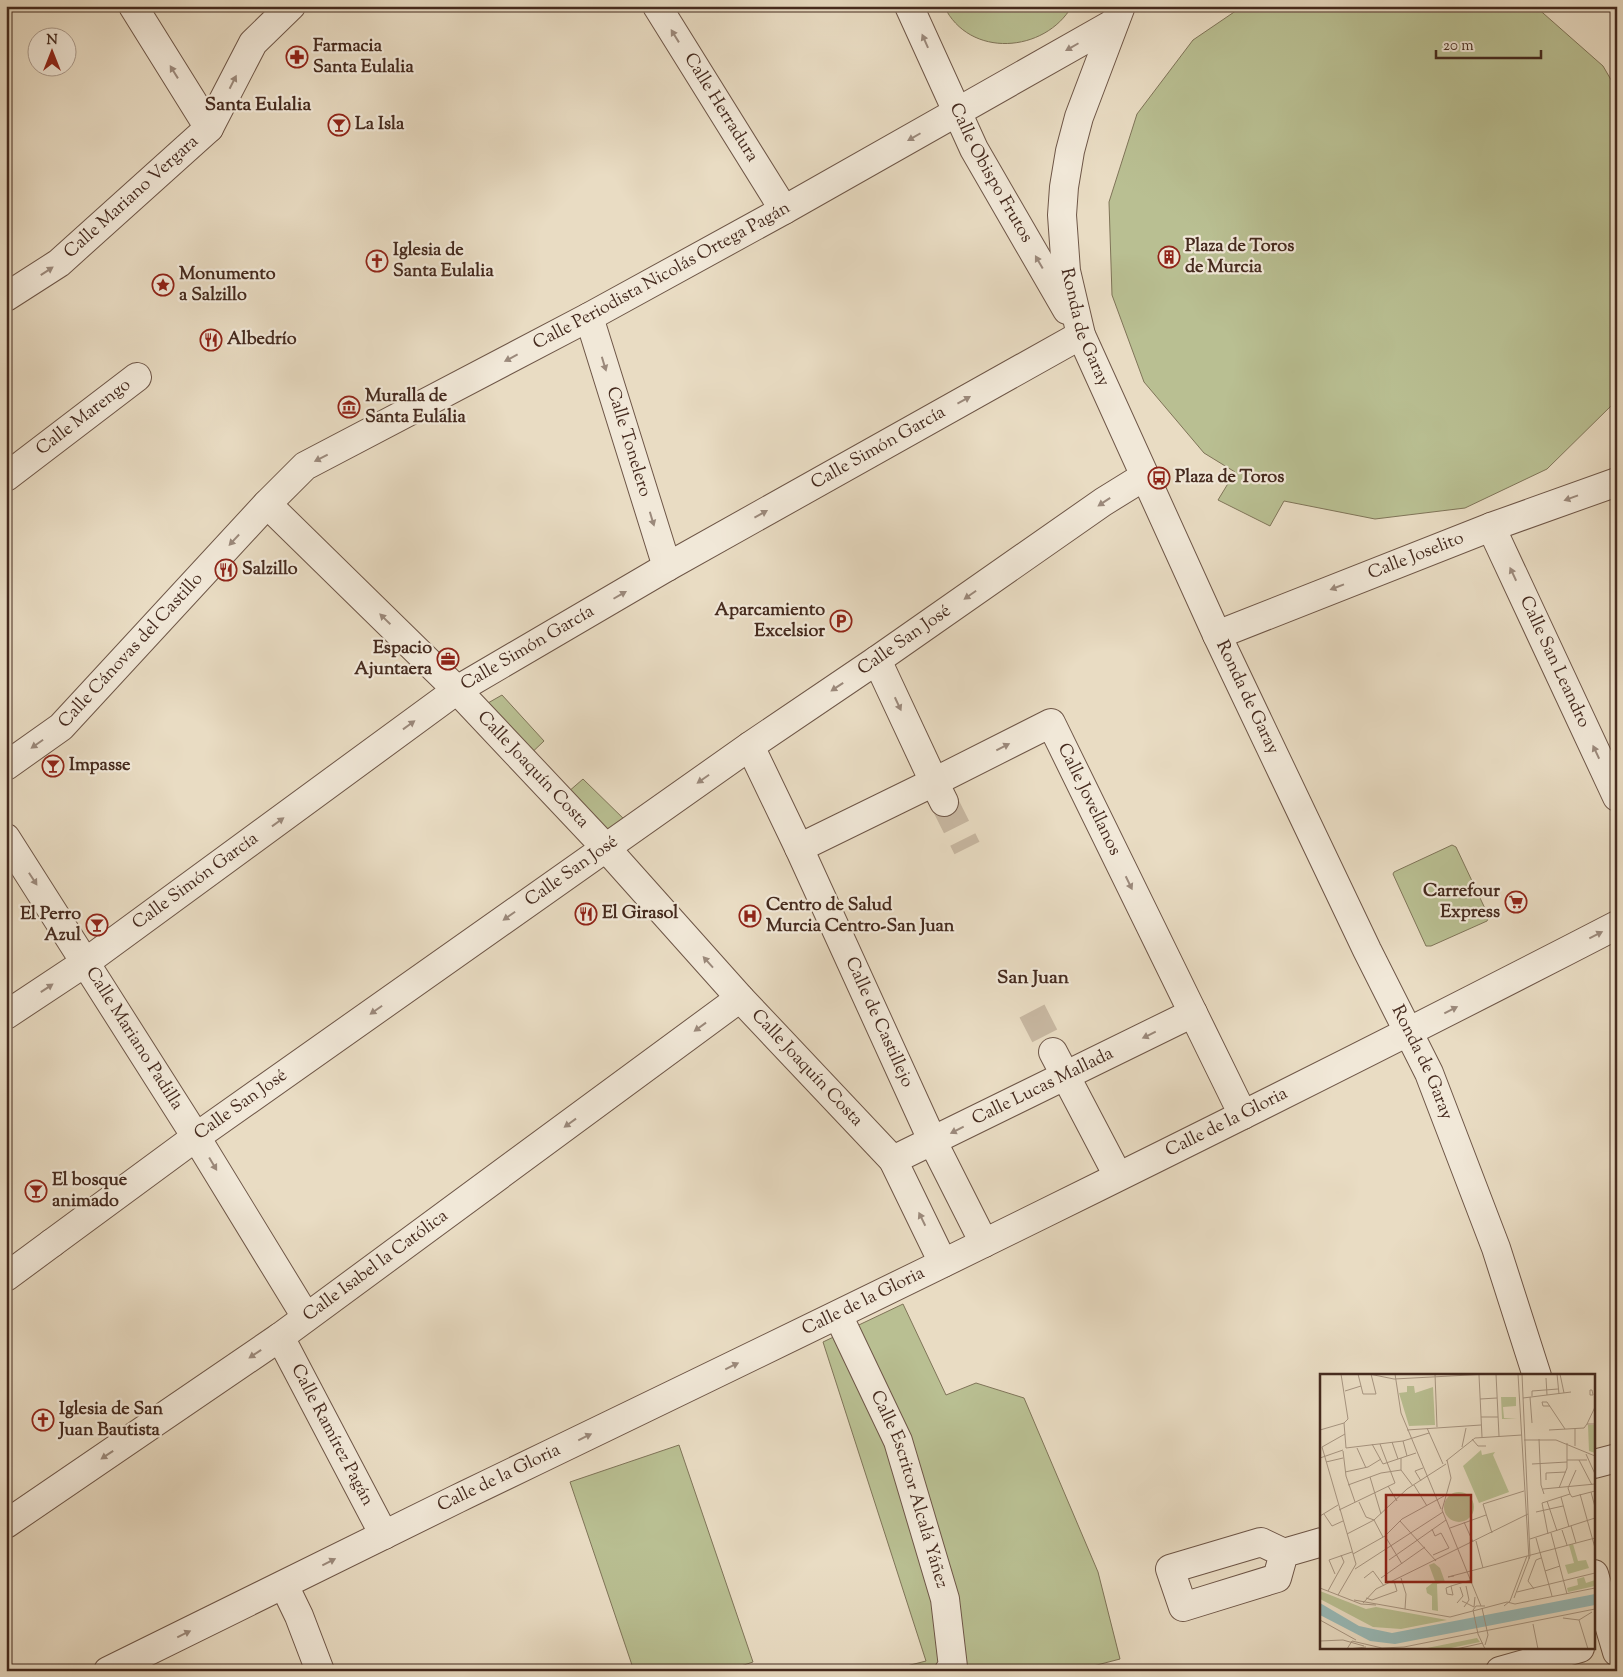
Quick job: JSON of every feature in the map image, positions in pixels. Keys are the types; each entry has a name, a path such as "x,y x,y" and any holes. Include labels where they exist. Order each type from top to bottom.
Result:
{"street":[{"path":"133,6 209,128"},
{"name":"Calle Mariano Vergara","path":"6,297 60,263 209,128 253,43 291,6"},
{"name":"Calle Herradura","path":"657,6 784,210"},
{"name":"Calle Obispo Frutos","path":"910,6 956,113 974,149 1081,335"},
{"name":"Calle Periodista Nicolás Ortega Pagán","path":"267,504 305,466 589,317 784,210 956,113 1118,14"},
{"name":"Ronda de Garay","path":"1118,14 1079,117 1070,151 1064,187 1062,215 1066,271 1081,335 1217,635 1367,950 1429,1073 1467,1170 1512,1295 1536,1374"},
{"name":"Calle Tonelero","path":"589,317 667,567"},
{"name":"Calle Simón García","path":"6,1015 86,962 457,690 667,567 1081,335"},
{"name":"Calle Marengo","path":"6,477 136,377"},
{"name":"Calle San José","path":"6,1277 196,1137 750,746 1103,502 1145,476"},
{"name":"Calle Joselito","path":"1217,635 1491,527 1617,482"},
{"name":"Calle Joaquín Costa","path":"267,504 457,690 606,848 740,998 893,1160 943,1263"},
{"name":"Calle Cánovas del Castillo","path":"6,766 61,727 267,504"},
{"name":"Calle San Leandro","path":"1491,527 1617,797"},
{"path":"799,848 939,792 877,660"},
{"name":"Calle Jovellanos","path":"939,792 1051,723 1243,1115"},
{"name":"Calle de Castillejo","path":"750,746 799,848 932,1142 984,1243"},
{"name":"Calle Mariano Padilla","path":"6,838 196,1137 306,1317"},
{"name":"Calle de la Gloria","path":"108,1671 150,1661 284,1585 384,1534 838,1315 1243,1115 1617,924"},
{"name":"Calle Isabel la Católica","path":"6,1524 280,1337 740,998"},
{"name":"Calle Lucas Mallada","path":"893,1160 932,1142 1059,1064 1193,1013"},
{"path":"1059,1064 1118,1176"},
{"name":"Calle Escritor Alcalá Yáñez","path":"838,1315 898,1441 946,1599 953,1667 949,1671"},
{"name":"Calle Ramírez Pagán","path":"280,1337 384,1534"},
{"path":"1596,1463 1617,1458"},
{"path":"1284,1553 1320,1543"},
{"path":"1596,1584 1608,1644"},
{"path":"284,1585 299,1616 320,1671"},
{"path":"1500,1671 1573,1650"}],"green space":[{"path":"944,6 1072,6 1060,22 1044,33 1026,41 1007,44 988,42 971,35 956,23"},
{"name":"Plaza de Toros de Murcia","path":"1243,6 1535,6 1603,66 1617,90 1617,395 1612,405 1547,469 1465,508 1375,519 1284,501 1270,526 1218,500 1235,472 1204,453 1144,382 1112,295 1109,202 1137,114 1193,40"},
{"path":"502,695 544,741 524,760 481,707"},
{"path":"583,779 628,823 605,839 560,799"},
{"path":"1452,845 1456,847 1489,917 1487,921 1431,946 1426,946 1393,874"},
{"path":"903,1304 946,1395 976,1383 1024,1398 1098,1572 1120,1659 1074,1671 887,1671 926,1661 823,1342"},
{"path":"679,1445 753,1662 726,1671 634,1671 570,1482"}],"tunnel":[{"path":"944,802 967,848"},
{"path":"1032,1011 1053,1052"}],"place":[{"name":"Farmacia Santa Eulalia","path":"297,57"},
{"name":"La Isla","path":"339,125"},
{"name":"Plaza de Toros de Murcia","path":"1169,257"},
{"name":"Iglesia de Santa Eulalia","path":"377,261"},
{"name":"Monumento a Salzillo","path":"163,285"},
{"name":"Albedrío","path":"211,340"},
{"name":"Muralla de Santa Eulalia","path":"349,407"},
{"name":"Plaza de Toros","path":"1159,478"},
{"name":"Salzillo","path":"226,570"},
{"name":"Aparcamiento Excelsior","path":"841,621"},
{"name":"Espacio Ajuntaera","path":"448,659"},
{"name":"Impasse","path":"53,766"},
{"name":"Carrefour Express","path":"1516,902"},
{"name":"El Girasol","path":"586,914"},
{"name":"Centro de Salud Murcia Centro-San Juan","path":"750,916"},
{"name":"El Perro Azul","path":"97,925"},
{"name":"El bosque animado","path":"36,1191"},
{"name":"Iglesia de San Juan Bautista","path":"43,1420"}],"district":[{"name":"Santa Eulalia","path":"258,105"},
{"name":"San Juan","path":"1033,978"}]}
